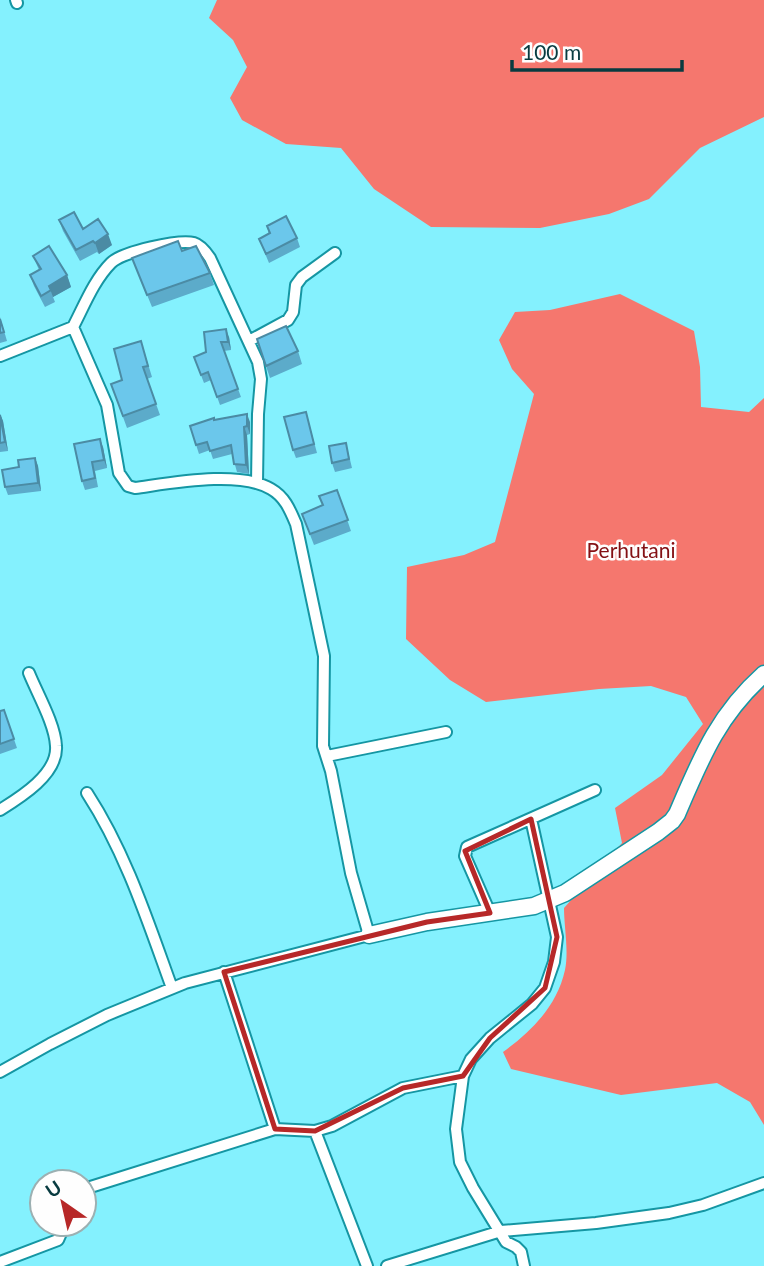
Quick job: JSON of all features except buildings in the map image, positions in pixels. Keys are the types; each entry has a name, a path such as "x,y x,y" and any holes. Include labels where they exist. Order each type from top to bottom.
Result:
{"main road":[{"path":"369,935 549,901 565,893 672,821 703,754 727,714 736,701 764,674"}],"street":[{"path":"0,356 73,327 102,273 113,260 132,252 185,243 200,246 210,258 249,341 261,379 257,483"},
{"path":"249,341 288,320 293,312 296,285 302,276 335,253"},
{"path":"0,1072 107,1015 172,988 369,935 346,853 327,756 323,734 324,656 296,524 289,507 272,489 257,483 219,479 135,488 128,486 119,473 107,405 73,327"},
{"path":"0,810 46,774 57,750 55,736 29,673"},
{"path":"327,756 446,732"},
{"path":"490,913 465,851 470,845 595,790"},
{"path":"87,793 108,825 144,910 172,988"},
{"path":"524,1266 521,1252 508,1244 460,1162 456,1129 463,1076 471,1059 532,1004 545,988 554,961 557,937 531,819"},
{"path":"224,972 275,1129"},
{"path":"98,1185 275,1129 315,1132 332,1126 403,1088 463,1076"},
{"path":"315,1132 367,1266"},
{"path":"387,1266 501,1231 596,1223 669,1213 703,1205 764,1182"},
{"path":"0,1262 59,1238"}],"highlighted area":[{"path":"531,819 557,937 545,988 490,1038 463,1076 403,1088 315,1131 275,1129 224,972 427,922 490,913 465,851"}],"green space":[{"path":"217,0 764,0 764,117 700,148 649,199 609,214 540,228 431,227 374,189 341,148 286,144 242,120 230,98 247,67 233,40 209,18"},
{"name":"Perhutani","path":"620,294 694,331 700,367 701,407 749,412 764,398 764,1125 750,1102 717,1083 621,1095 511,1069 503,1052 542,1017 556,995 566,963 564,908 622,843 615,808 662,775 703,724 686,697 651,686 486,702 450,680 406,639 407,567 464,555 495,542 534,394 512,369 499,340 515,312 550,310"}]}
